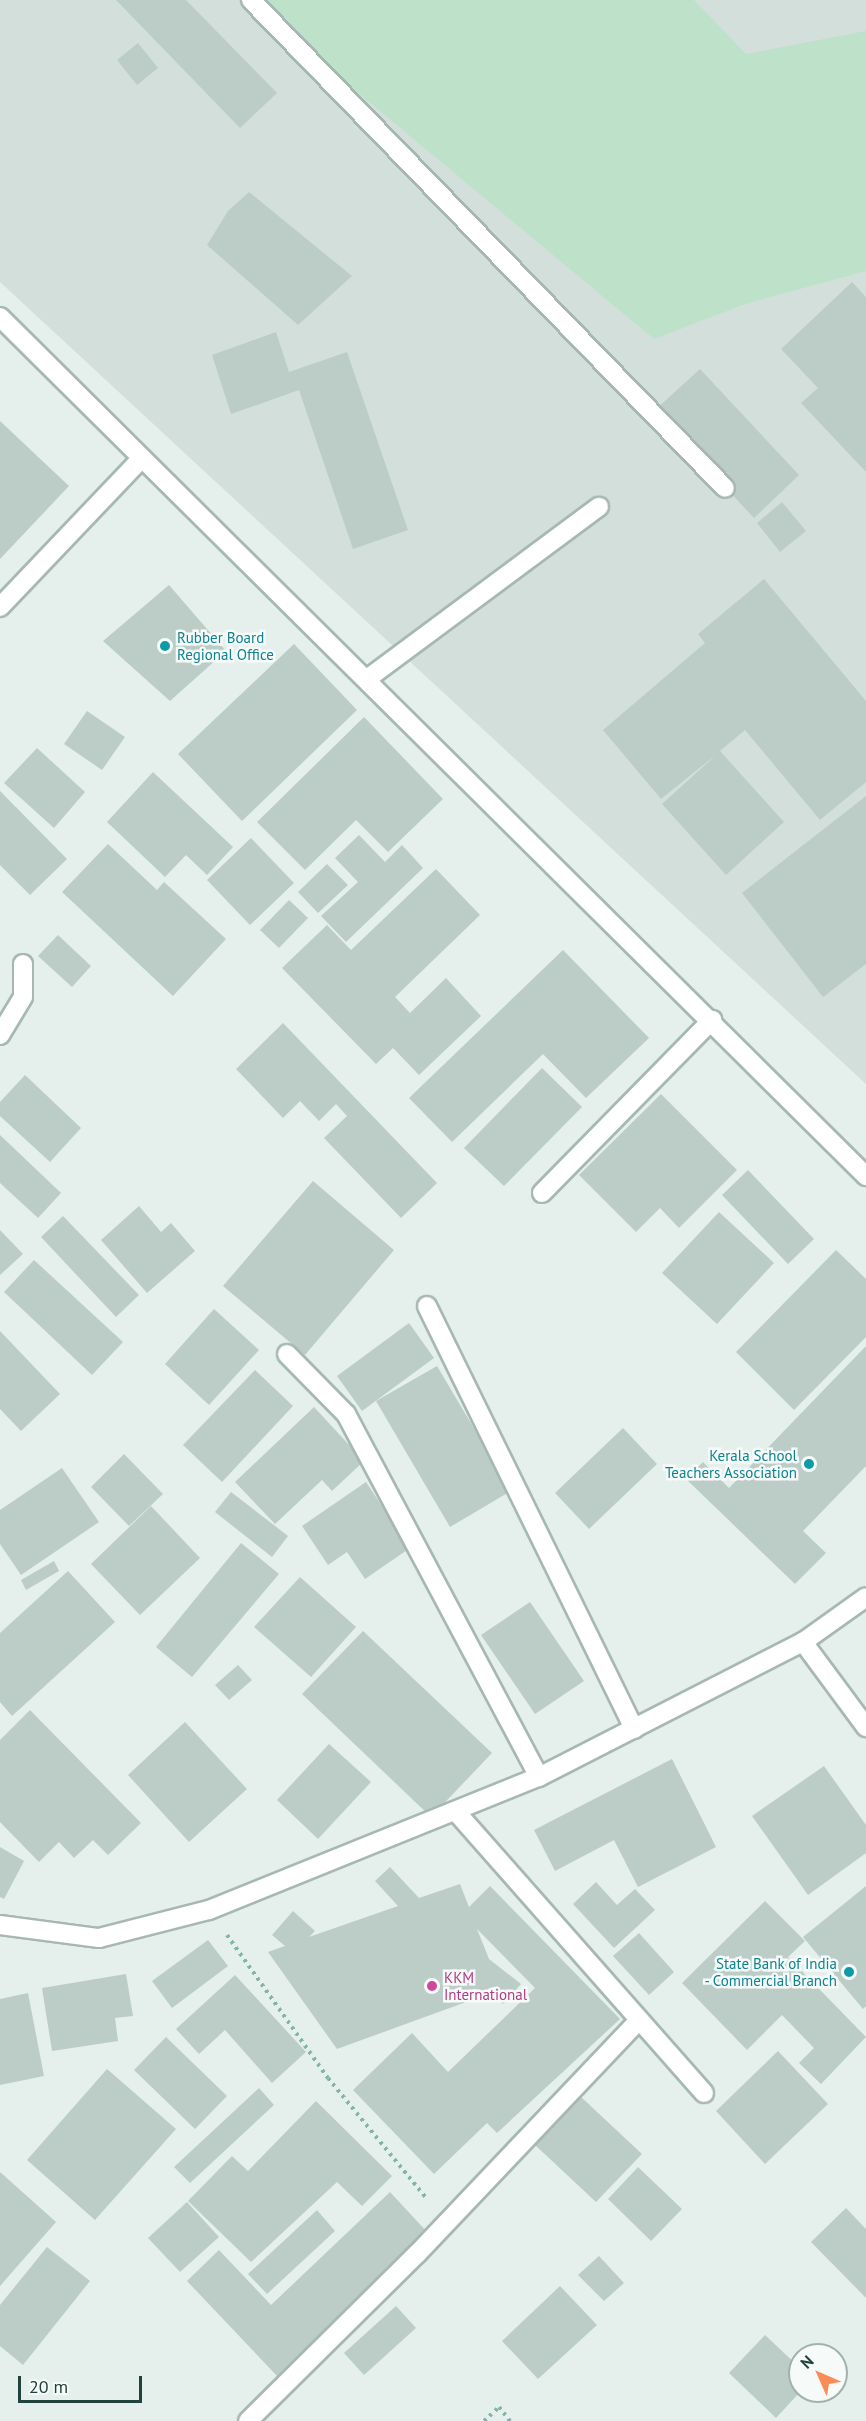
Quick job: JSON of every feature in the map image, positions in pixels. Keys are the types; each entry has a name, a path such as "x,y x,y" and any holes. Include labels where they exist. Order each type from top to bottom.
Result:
{"street":[{"path":"251,0 725,488"},
{"path":"2,325 367,679 712,1020 866,1176"},
{"path":"0,607 141,459"},
{"path":"367,679 599,507"},
{"path":"0,1035 23,998 23,964"},
{"path":"542,1193 712,1020"},
{"path":"427,1306 634,1729"},
{"path":"287,1354 346,1414 539,1777"},
{"path":"0,1925 99,1938 209,1910 458,1814 539,1777 803,1642 866,1597"},
{"path":"803,1642 866,1727"},
{"path":"458,1814 637,2022 704,2093"},
{"path":"248,2421 446,2223 637,2022"}],"path":[{"path":"209,1910 328,2078 446,2223"},
{"path":"484,2421 499,2407 510,2421"}],"shaded area":[{"path":"0,0 866,0 866,1084 0,282"}],"green space":[{"path":"262,0 694,0 746,54 866,31 866,271 745,304 654,339 314,56"}],"building":[{"path":"116,0 186,0 277,93 240,128"},
{"path":"138,43 158,68 137,85 117,60"},
{"path":"249,192 352,276 298,325 207,245 228,211"},
{"path":"852,282 866,297 866,472 801,403 818,388 781,349"},
{"path":"276,332 289,372 347,352 408,530 353,549 299,390 231,414 212,355"},
{"path":"700,369 799,475 754,518 654,411"},
{"path":"0,421 69,486 0,559"},
{"path":"782,502 806,531 780,552 757,523"},
{"path":"764,579 866,701 866,782 820,820 745,730 720,751 784,822 726,875 662,804 717,754 661,799 603,730 705,643 698,634"},
{"name":"Rubber Board Regional Office","path":"169,585 226,651 170,701 103,641"},
{"path":"294,644 357,710 242,821 178,754"},
{"path":"87,711 125,737 102,770 64,744"},
{"path":"364,717 443,799 388,852 356,820 305,870 257,822"},
{"path":"37,748 85,792 54,828 4,783"},
{"path":"153,772 233,847 207,875 186,855 165,877 107,822"},
{"path":"0,791 67,859 30,895 0,865"},
{"path":"866,796 866,964 823,997 742,893"},
{"path":"359,835 385,862 402,845 423,868 346,942 321,916 358,882 335,858"},
{"path":"251,838 294,883 250,925 207,880"},
{"path":"108,844 157,890 164,882 226,939 173,996 62,892"},
{"path":"327,864 348,885 318,913 298,892"},
{"path":"436,869 480,915 395,997 410,1013 446,978 481,1016 419,1075 393,1048 376,1064 282,968 327,925 351,950"},
{"path":"289,900 308,918 279,948 260,930"},
{"path":"58,935 91,966 72,987 38,956"},
{"path":"563,950 649,1038 586,1098 543,1054 452,1142 409,1098"},
{"path":"283,1023 437,1183 401,1218 324,1138 347,1116 336,1104 319,1121 300,1101 283,1118 236,1069"},
{"path":"542,1068 582,1107 504,1186 464,1148"},
{"path":"25,1075 81,1128 50,1162 0,1116 0,1102"},
{"path":"661,1094 737,1170 679,1228 660,1208 636,1232 579,1175"},
{"path":"0,1135 61,1193 38,1218 0,1183"},
{"path":"748,1170 814,1239 788,1264 722,1195"},
{"path":"313,1181 394,1250 305,1355 223,1286"},
{"path":"139,1206 161,1232 171,1223 195,1251 147,1293 101,1240"},
{"path":"719,1212 774,1263 717,1324 662,1273"},
{"path":"63,1216 139,1295 116,1317 41,1237"},
{"path":"0,1230 23,1254 0,1275"},
{"path":"836,1250 866,1279 866,1337 794,1410 736,1352"},
{"path":"34,1260 123,1342 92,1375 4,1292"},
{"path":"214,1309 259,1350 209,1405 165,1364"},
{"path":"409,1323 434,1358 362,1411 337,1376"},
{"path":"0,1331 60,1394 21,1431 0,1409"},
{"name":"Kerala School Teachers Association","path":"866,1346 866,1466 803,1531 826,1553 795,1584 686,1479 703,1462 729,1488"},
{"path":"437,1366 511,1491 450,1527 376,1401"},
{"path":"255,1370 293,1406 222,1482 183,1445"},
{"path":"314,1407 364,1461 332,1491 322,1480 275,1524 235,1482"},
{"path":"623,1428 657,1464 589,1529 555,1493"},
{"path":"124,1454 163,1494 129,1526 91,1487"},
{"path":"62,1468 99,1522 21,1575 0,1544 0,1510"},
{"path":"366,1482 410,1548 365,1579 347,1552 328,1565 302,1526"},
{"path":"231,1492 288,1536 272,1557 215,1512"},
{"path":"151,1506 200,1558 140,1615 91,1564"},
{"path":"241,1543 279,1574 192,1677 156,1647"},
{"path":"54,1561 59,1571 26,1590 21,1580"},
{"path":"68,1571 115,1622 12,1716 0,1702 0,1633"},
{"path":"300,1577 356,1627 311,1677 254,1627"},
{"path":"530,1602 584,1681 535,1714 481,1635"},
{"path":"363,1631 492,1753 431,1817 302,1694"},
{"path":"238,1665 252,1680 229,1700 215,1685"},
{"path":"30,1710 141,1823 108,1855 93,1840 74,1858 59,1842 39,1862 0,1822 0,1740"},
{"path":"185,1722 247,1789 189,1842 128,1775"},
{"path":"329,1744 371,1782 318,1839 277,1800"},
{"path":"672,1759 716,1847 638,1887 614,1840 555,1871 534,1830"},
{"path":"824,1766 866,1825 866,1853 808,1895 752,1816"},
{"path":"0,1847 24,1861 4,1899 0,1897"},
{"path":"390,1867 419,1898 460,1884 469,1907 490,1886 620,2019 497,2133 487,2123 434,2174 353,2090 412,2033 448,2072 535,1988 477,1929 489,1959 521,1984 503,2004 491,1993 337,2049 268,1952 285,1946 272,1935 293,1911 315,1931 309,1937 398,1906 375,1881"},
{"path":"596,1882 617,1905 635,1889 655,1910 614,1948 573,1904"},
{"name":"State Bank of India - Commercial Branch","path":"866,1886 866,2006 863,2009 803,1937"},
{"path":"765,1901 805,1941 788,1957 866,2037 821,2084 799,2063 814,2048 782,2015 747,2050 682,1983"},
{"path":"639,1933 674,1972 649,1995 613,1956"},
{"path":"208,1940 228,1966 172,2008 152,1981"},
{"path":"126,1974 133,2016 115,2018 118,2041 52,2051 42,1988"},
{"path":"235,1975 306,2052 272,2083 225,2030 199,2054 176,2029"},
{"path":"28,1993 44,2076 0,2085 0,1999"},
{"path":"166,2037 227,2096 195,2129 134,2070"},
{"path":"778,2051 828,2104 765,2164 716,2111"},
{"path":"107,2069 176,2129 95,2220 27,2160"},
{"path":"259,2088 274,2105 190,2183 174,2167"},
{"path":"580,2096 642,2154 596,2202 535,2145"},
{"path":"316,2101 392,2176 362,2206 337,2182 251,2262 188,2201 232,2156 248,2171"},
{"path":"638,2167 682,2209 651,2241 608,2199"},
{"path":"0,2172 56,2222 0,2286"},
{"path":"390,2192 428,2233 277,2376 187,2281 219,2250 271,2305"},
{"path":"187,2202 219,2237 180,2272 148,2238"},
{"path":"846,2208 866,2229 866,2298 811,2242"},
{"path":"317,2210 335,2231 267,2294 248,2274"},
{"path":"47,2247 90,2281 23,2365 0,2346 0,2305"},
{"path":"599,2256 624,2283 604,2301 578,2275"},
{"path":"560,2286 597,2325 538,2379 502,2341"},
{"path":"396,2306 416,2328 364,2375 344,2353"},
{"path":"765,2335 788,2357 788,2403 790,2403 776,2418 729,2373"}],"place":[{"name":"Rubber Board Regional Office","path":"165,646"},
{"name":"Kerala School Teachers Association","path":"809,1464"},
{"name":"State Bank of India - Commercial Branch","path":"849,1972"},
{"name":"KKM International","path":"432,1986"}]}
